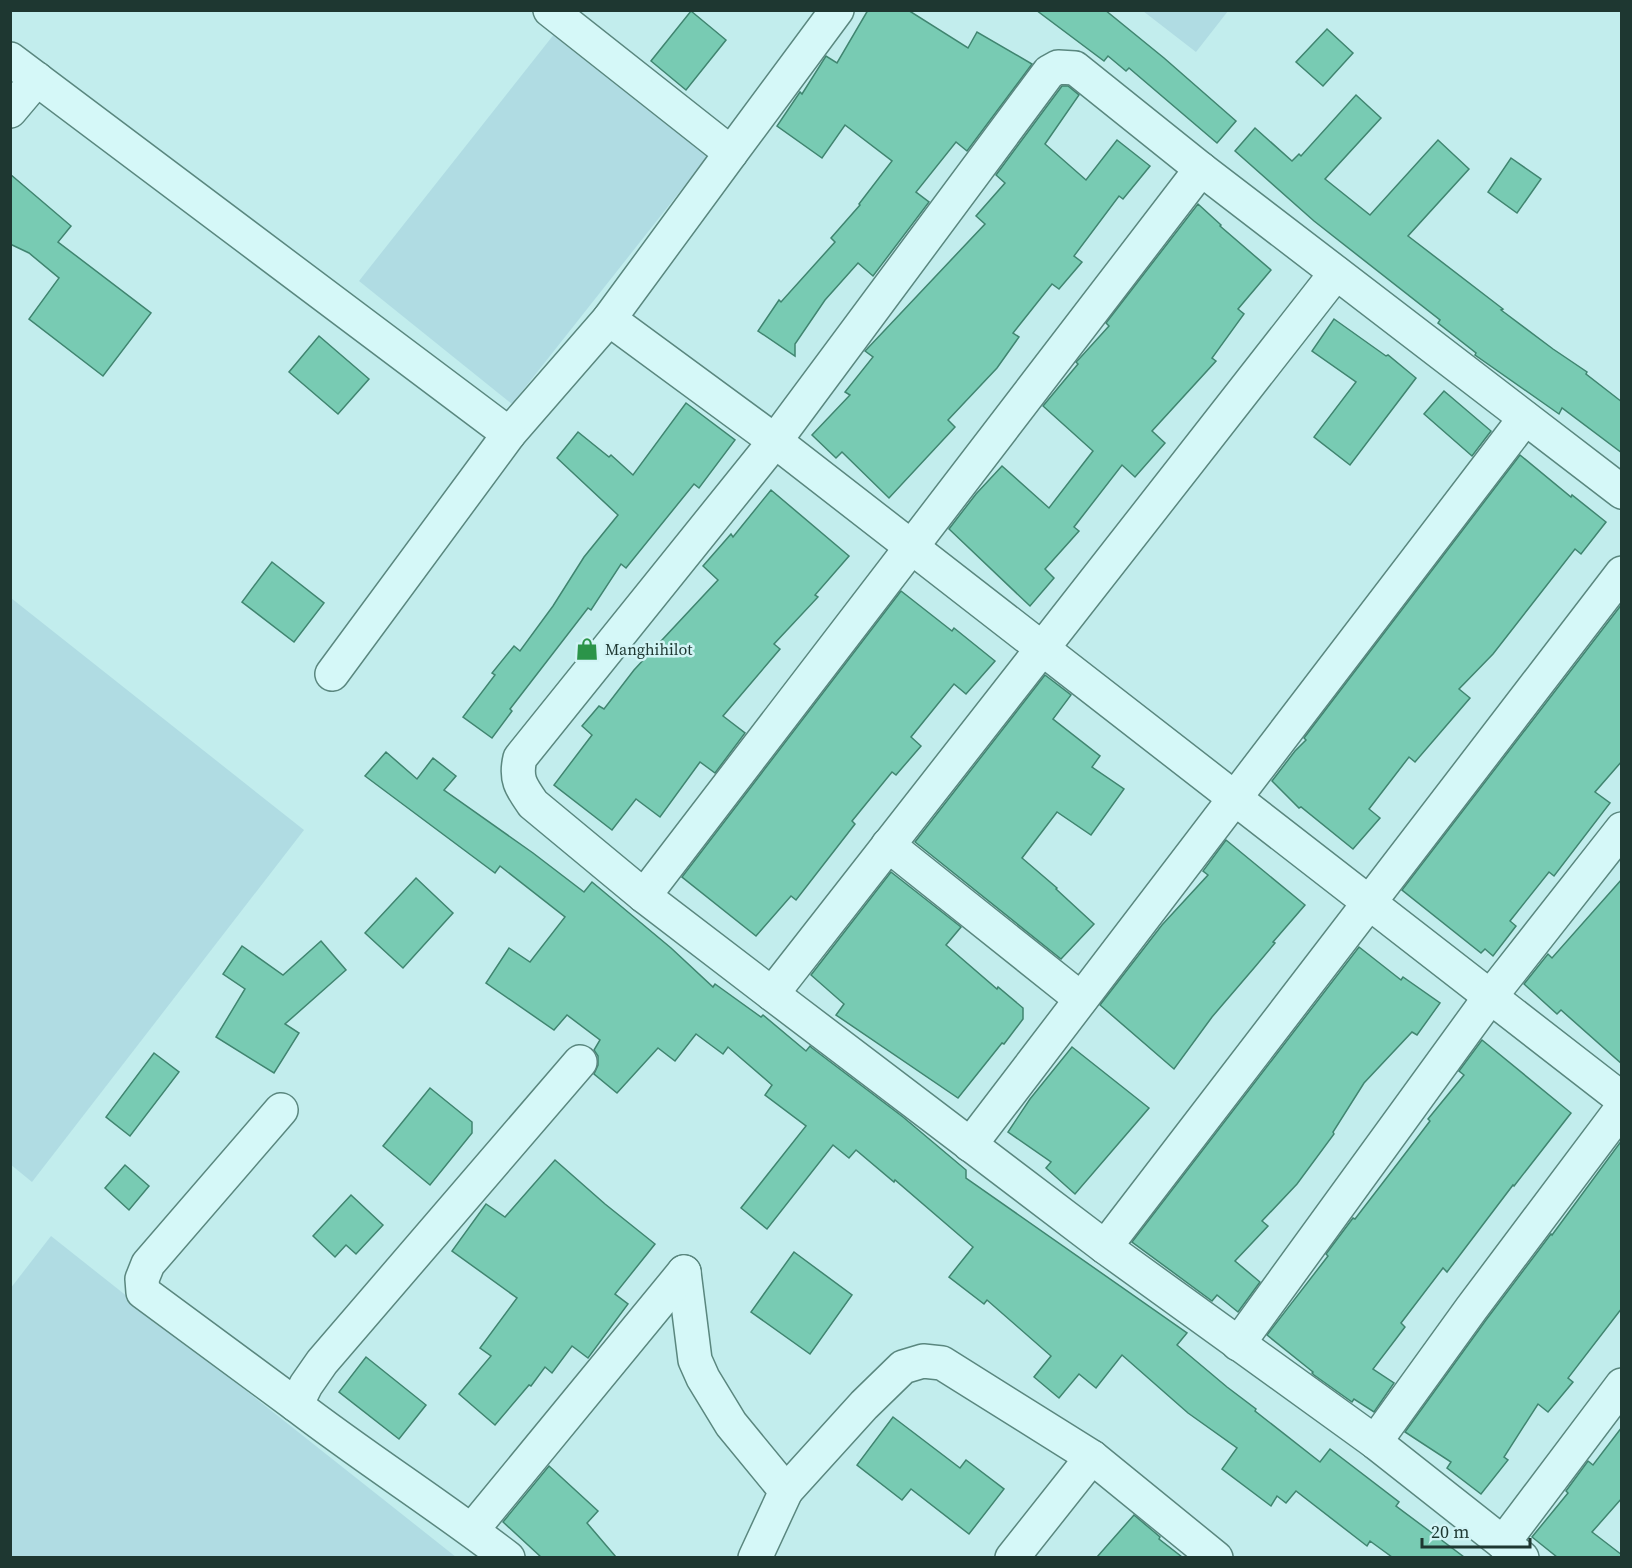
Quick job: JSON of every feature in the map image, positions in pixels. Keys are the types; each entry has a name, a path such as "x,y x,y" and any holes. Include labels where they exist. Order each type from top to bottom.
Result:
{"street":[{"path":"550,10 731,153"},
{"path":"332,674 509,434 609,319 837,10"},
{"path":"10,59 509,434"},
{"path":"1622,492 1201,170 1075,68 1058,67 1049,72 775,441 520,758 517,772 523,790 533,804 644,896 1105,1247 1374,1442 1512,1550 1622,1385"},
{"path":"10,111 37,79"},
{"path":"644,896 1201,170"},
{"path":"772,994 1336,273"},
{"path":"609,319 775,441 1622,1099"},
{"path":"970,1145 1525,418"},
{"path":"1105,1247 1622,573"},
{"path":"1238,1344 1490,997 1622,829"},
{"path":"888,845 1081,999"},
{"path":"296,1405 322,1362 580,1062"},
{"path":"1374,1442 1622,1108"},
{"path":"281,1110 148,1264 142,1279 143,1292 345,1443 472,1530 507,1557"},
{"path":"472,1530 684,1272 695,1360 703,1378 731,1424 786,1491"},
{"path":"755,1557 786,1491 864,1405 903,1367 923,1361 942,1363 1092,1457 1216,1557"},
{"path":"1012,1557 1092,1457"}],"shaded area":[{"path":"1143,11 1228,11 1196,52"},
{"path":"555,33 708,156 512,404 359,281"},
{"path":"11,598 304,830 32,1182 10,1164"},
{"path":"51,1236 456,1557 11,1557 10,1289"}],"building":[{"path":"868,10 908,10 968,48 977,32 1032,64 967,151 956,142 916,192 929,202 873,276 858,263 825,300 795,344 795,356 758,331 779,300 781,302 835,242 831,238 860,205 892,161 845,125 822,158 777,126 800,92 802,94 826,56 837,63"},
{"path":"1036,10 1105,10 1236,121 1217,143 1129,68 1126,71 1108,56 1104,61"},
{"path":"691,11 726,40 686,90 651,61"},
{"path":"1327,29 1353,53 1323,86 1296,62"},
{"path":"1062,86 1068,86 1079,95 1045,144 1086,180 1117,140 1150,166 1123,199 1119,196 1074,256 1082,262 1059,289 1052,284 1013,333 1019,337 997,368 948,420 955,427 889,498 842,452 836,458 812,435 850,395 845,392 873,357 865,351 985,224 976,216 1005,183 996,175"},
{"path":"1356,95 1381,118 1325,179 1370,215 1438,140 1469,169 1408,236 1503,309 1501,310 1587,372 1586,374 1622,402 1622,453 1562,408 1559,414 1475,355 1476,353 1438,323 1440,320 1314,221 1235,151 1255,128 1292,161 1299,154 1301,156"},
{"path":"1511,158 1541,179 1517,213 1488,192"},
{"path":"10,174 71,226 58,242 151,313 103,376 29,319 59,278 29,253 10,244"},
{"path":"1198,204 1271,270 1238,309 1244,314 1212,358 1216,361 1152,431 1165,443 1135,477 1122,465 1074,527 1079,531 1045,569 1054,578 1030,606 949,529 976,494 1002,466 1049,508 1093,451 1043,406 1078,364 1076,362 1109,326 1106,323"},
{"path":"1334,319 1386,356 1388,355 1416,378 1350,465 1314,437 1356,382 1312,351"},
{"path":"319,336 369,379 338,414 289,372"},
{"path":"1444,391 1491,431 1472,456 1424,414"},
{"path":"686,403 735,440 699,488 694,484 626,568 621,564 591,610 588,608 510,709 512,711 492,738 463,717 495,675 492,673 514,646 520,651 553,606 584,557 618,515 557,458 578,432 609,457 611,455 633,475"},
{"path":"1520,455 1606,522 1581,554 1575,549 1493,654 1459,689 1470,698 1415,762 1409,757 1369,809 1380,818 1353,849 1301,807 1299,808 1272,781 1306,740 1304,738"},
{"path":"771,490 849,556 815,595 818,597 774,644 780,649 723,716 745,733 715,773 700,762 660,817 636,799 612,830 554,785 592,735 582,726 599,706 604,709 634,670 718,580 703,566 731,534 733,537"},
{"path":"272,562 324,603 294,642 242,602"},
{"path":"901,591 952,631 954,628 995,661 966,694 954,684 911,737 921,746 896,775 892,772 852,821 855,824 796,900 791,896 756,936 682,877"},
{"path":"1622,604 1622,761 1595,792 1610,803 1554,876 1549,872 1510,921 1516,926 1493,956 1485,949 1481,953 1402,890"},
{"path":"1045,675 1071,695 1053,719 1100,756 1092,767 1124,789 1091,835 1057,812 1022,858 1094,924 1061,959 915,842"},
{"path":"386,752 417,779 433,758 456,776 444,790 584,892 592,882 671,948 713,987 715,984 761,1017 763,1015 806,1051 810,1046 903,1117 966,1170 966,1178 1187,1333 1177,1345 1320,1462 1330,1449 1399,1502 1396,1506 1464,1557 1392,1557 1370,1541 1367,1546 1296,1491 1286,1503 1277,1496 1271,1506 1222,1469 1237,1448 1188,1413 1122,1355 1096,1388 1079,1374 1059,1398 1034,1377 1051,1356 987,1300 984,1304 949,1277 973,1247 856,1150 849,1158 833,1145 767,1229 741,1208 806,1126 765,1095 772,1085 728,1047 723,1054 696,1034 675,1061 658,1048 617,1093 594,1074 598,1065 598,1056 594,1050 600,1040 567,1015 554,1030 486,983 509,948 530,962 565,917 500,866 495,873 365,776"},
{"path":"1226,840 1305,905 1212,1017 1174,1069 1100,1005 1162,925 1208,875 1203,871"},
{"path":"891,872 961,927 946,945 1023,1008 1023,1019 958,1098 836,1015 844,1004 811,975"},
{"path":"416,878 453,913 403,968 365,933"},
{"path":"1622,879 1622,1064 1561,1010 1557,1014 1524,984 1548,954 1552,958"},
{"path":"321,941 346,970 285,1024 299,1033 274,1073 216,1037 245,989 223,974 242,946 283,975"},
{"path":"1359,947 1401,980 1403,977 1440,1003 1417,1035 1412,1032 1364,1083 1333,1132 1334,1134 1297,1184 1262,1221 1268,1226 1235,1261 1260,1282 1238,1312 1217,1295 1212,1301 1132,1242"},
{"path":"1482,1040 1571,1113 1447,1272 1443,1268 1401,1323 1405,1327 1373,1369 1394,1383 1374,1412 1354,1399 1352,1402 1314,1375 1267,1335 1328,1256 1326,1254 1353,1218 1355,1219 1430,1121 1428,1119 1464,1075 1459,1071"},
{"path":"1072,1047 1149,1108 1075,1194 1046,1168 1051,1162 1008,1132 1030,1099"},
{"path":"154,1053 179,1072 130,1136 106,1117"},
{"path":"430,1088 472,1122 472,1133 430,1185 383,1146"},
{"path":"1622,1140 1622,1308 1568,1378 1573,1382 1548,1412 1538,1404 1504,1457 1508,1460 1481,1494 1447,1468 1451,1462 1405,1432"},
{"path":"555,1160 655,1244 615,1294 628,1304 588,1358 572,1346 552,1373 545,1367 531,1386 529,1385 495,1425 459,1394 491,1356 480,1348 517,1298 452,1251 486,1204 505,1217"},
{"path":"125,1165 149,1186 129,1210 105,1188"},
{"path":"351,1195 383,1225 356,1254 346,1245 335,1257 313,1236"},
{"path":"794,1252 852,1295 810,1354 751,1312"},
{"path":"366,1357 426,1405 399,1439 339,1392"},
{"path":"893,1417 960,1468 966,1460 1004,1489 969,1534 911,1489 902,1500 857,1465"},
{"path":"1622,1427 1622,1498 1592,1532 1622,1557 1557,1557 1532,1537 1568,1493 1566,1491 1588,1461 1593,1465"},
{"path":"549,1466 598,1511 587,1523 616,1557 541,1557 503,1522"},
{"path":"1134,1515 1160,1537 1159,1539 1182,1557 1097,1557"}],"place":[{"name":"Manghihilot","path":"587,649"}]}
